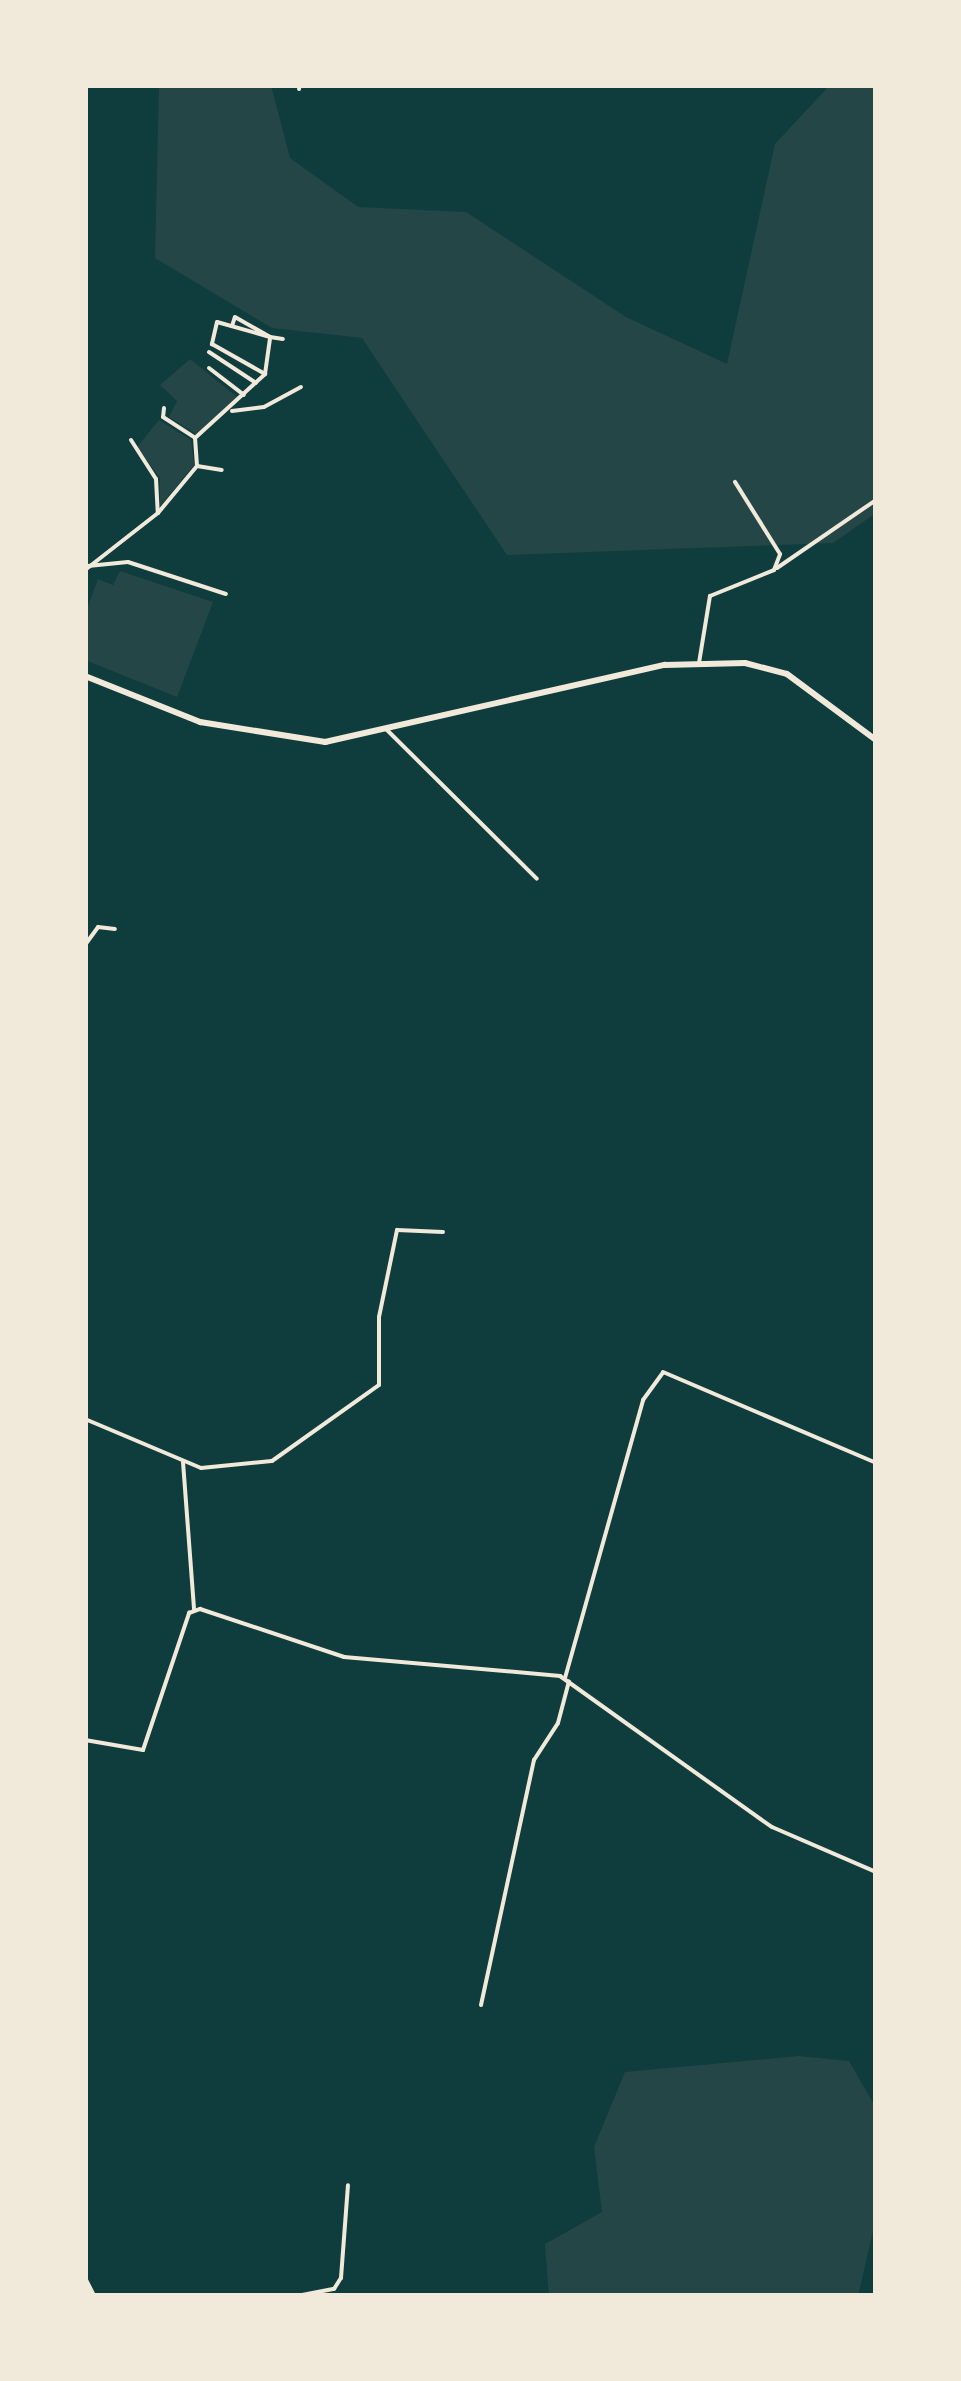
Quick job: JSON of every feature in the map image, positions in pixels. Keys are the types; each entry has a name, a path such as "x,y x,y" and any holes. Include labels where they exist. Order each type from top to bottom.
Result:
{"main road":[{"path":"85,676 246,733 325,742 699,663 787,674 876,740"},
{"path":"85,2280 92,2296"}],"street":[{"path":"265,374 212,344 217,322 283,339"},
{"path":"195,438 228,412 265,374 270,337"},
{"path":"209,352 256,383"},
{"path":"208,368 244,396"},
{"path":"228,412 264,407 301,386"},
{"path":"164,408 162,417 195,438"},
{"path":"86,568 158,513 198,466 195,438"},
{"path":"131,440 156,478 158,513"},
{"path":"198,466 222,470"},
{"path":"734,482 780,554 774,569"},
{"path":"699,663 710,596 774,569 876,500"},
{"path":"86,568 128,562 226,594"},
{"path":"387,730 537,879"},
{"path":"85,946 90,932 115,930"},
{"path":"85,1420 183,1461 230,1471 272,1462 374,1390 397,1230 442,1232"},
{"path":"481,2006 534,1760 558,1722 644,1400 663,1372 876,1463"},
{"path":"85,1740 143,1750 194,1610 183,1461"},
{"path":"194,1610 344,1658 511,1666 567,1679 692,1776 833,1859 876,1872"},
{"path":"298,2296 334,2289 341,2278 348,2185"}],"shaded area":[{"path":"159,85 271,85 290,158 358,207 466,212 626,317 727,364 775,144 830,85 876,85 876,513 833,543 507,555 362,338 272,328 155,258"},
{"path":"190,359 237,397 196,434 169,417 177,401 160,385"},
{"path":"159,420 191,440 194,465 160,506 160,478 137,447"},
{"path":"120,571 213,602 177,697 85,660 85,614 98,579 113,585"},
{"path":"799,2056 849,2061 876,2108 876,2218 858,2296 549,2296 545,2244 602,2212 594,2147 625,2072"}]}
